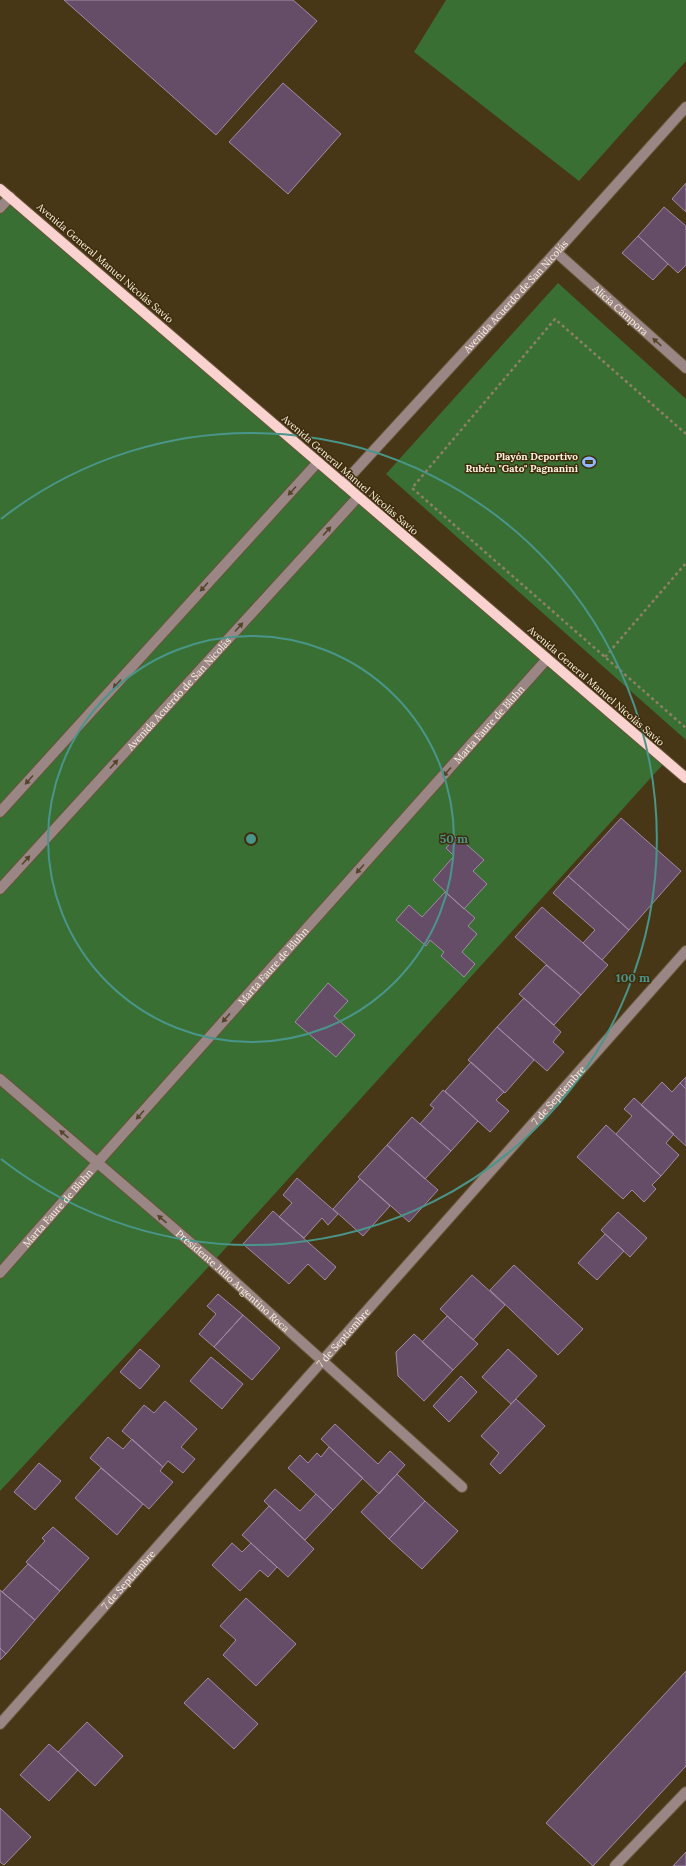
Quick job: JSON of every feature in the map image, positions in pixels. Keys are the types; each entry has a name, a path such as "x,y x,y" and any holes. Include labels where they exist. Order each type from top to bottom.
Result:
{"main road":[{"name":"Avenida General Manuel Nicolás Savio","path":"0,189 686,778"}],"street":[{"name":"Avenida Acuerdo de San Nicolás","path":"343,484 556,252 686,107"},
{"path":"0,208 10,197"},
{"name":"Alicia Cámpora","path":"556,252 686,368"},
{"path":"0,812 318,462"},
{"name":"Avenida Acuerdo de San Nicolás","path":"0,889 358,497"},
{"name":"Marta Faure de Bluhn","path":"0,1273 547,660"},
{"name":"7 de Septiembre","path":"0,1724 686,951"},
{"name":"Presidente Julio Argentino Roca","path":"0,1079 213,1262 462,1487"},
{"path":"615,1866 686,1792"}],"path":[{"path":"686,434 555,319 412,488 686,728"},
{"path":"605,657 686,563"}],"green space":[{"path":"446,0 686,0 686,61 579,181 414,52"},
{"path":"0,189 666,761 213,1262 0,1491"},
{"path":"558,283 686,399 686,740 386,474"}],"building":[{"path":"64,0 293,0 317,21 216,135"},
{"path":"283,83 341,134 288,194 229,142"},
{"path":"686,183 686,212 672,199"},
{"path":"664,207 686,226 686,265 678,273 638,236"},
{"path":"638,236 668,264 653,280 622,253"},
{"path":"621,818 681,871 629,930 568,876"},
{"path":"457,836 484,860 473,871 487,884 464,909 433,880 454,856 446,848"},
{"path":"568,876 629,930 602,960 583,943 595,930 553,893"},
{"path":"445,892 475,918 468,926 477,934 462,952 475,964 464,977 441,956 444,952 430,940 426,946 396,920 409,905 422,917"},
{"path":"542,907 608,965 581,995 515,937"},
{"path":"546,965 581,995 554,1025 519,994"},
{"path":"328,983 348,1001 334,1016 355,1035 336,1057 295,1022"},
{"path":"524,998 561,1032 553,1042 564,1052 547,1071 497,1027"},
{"path":"497,1027 534,1060 505,1093 468,1060"},
{"path":"471,1062 504,1092 496,1100 509,1111 490,1132 445,1091"},
{"path":"686,1077 686,1089 680,1083"},
{"path":"662,1082 672,1092 680,1083 686,1089 686,1146 641,1105"},
{"path":"443,1090 478,1121 451,1151 420,1124 434,1108 430,1105"},
{"path":"634,1098 674,1134 666,1143 679,1155 661,1176 616,1134 632,1116 624,1109"},
{"path":"412,1117 451,1151 425,1179 387,1145"},
{"path":"606,1125 661,1176 652,1185 656,1189 644,1202 632,1190 623,1199 577,1157"},
{"path":"387,1145 438,1190 409,1222 358,1177"},
{"path":"297,1178 338,1214 328,1225 322,1218 304,1238 279,1217 292,1203 283,1195"},
{"path":"360,1179 390,1206 363,1236 333,1209"},
{"path":"273,1211 336,1267 325,1280 308,1264 289,1284 243,1244"},
{"path":"618,1212 647,1238 630,1257 601,1230"},
{"path":"605,1234 624,1251 597,1280 578,1263"},
{"path":"514,1265 583,1329 558,1355 490,1290"},
{"path":"472,1275 505,1305 473,1340 440,1309"},
{"path":"218,1294 243,1315 214,1347 199,1334 216,1314 207,1306"},
{"path":"243,1315 280,1348 252,1380 214,1347"},
{"path":"447,1316 478,1344 453,1370 422,1342"},
{"path":"414,1334 453,1370 424,1401 398,1376 396,1352"},
{"path":"140,1349 160,1366 140,1389 120,1372"},
{"path":"508,1349 537,1376 511,1404 482,1377"},
{"path":"211,1357 243,1384 222,1409 190,1381"},
{"path":"461,1376 477,1392 449,1422 433,1406"},
{"path":"516,1399 545,1426 500,1474 490,1464 499,1453 481,1436"},
{"path":"165,1401 197,1429 181,1447 195,1459 183,1473 168,1461 163,1467 122,1431 144,1405 154,1413"},
{"path":"335,1424 378,1464 390,1451 405,1465 379,1494 321,1439"},
{"path":"108,1437 123,1449 132,1439 163,1467 160,1471 173,1482 149,1509 90,1458"},
{"path":"329,1447 363,1478 333,1510 288,1468 300,1455 308,1463 317,1453 321,1457"},
{"path":"39,1463 61,1481 35,1510 14,1492"},
{"path":"101,1468 143,1504 117,1535 75,1498"},
{"path":"397,1474 425,1501 389,1539 361,1512"},
{"path":"275,1489 300,1511 316,1494 333,1510 305,1540 264,1501"},
{"path":"425,1501 458,1531 422,1569 389,1539"},
{"path":"269,1506 314,1549 288,1577 242,1535"},
{"path":"53,1527 89,1558 60,1591 26,1562 45,1541 42,1538"},
{"path":"232,1543 242,1552 251,1543 277,1567 268,1577 260,1570 240,1591 212,1565"},
{"path":"28,1564 60,1591 35,1620 2,1592"},
{"path":"0,1590 35,1620 6,1654 0,1648"},
{"path":"246,1598 296,1644 256,1686 223,1655 236,1640 220,1626"},
{"path":"0,1648 6,1654 0,1660"},
{"path":"686,1671 686,1766 593,1866 546,1823"},
{"path":"208,1678 258,1724 234,1749 184,1703"},
{"path":"87,1722 123,1756 95,1786 58,1752"},
{"path":"49,1744 78,1770 49,1801 20,1775"},
{"path":"0,1808 31,1837 4,1865 0,1862"},
{"path":"686,1852 686,1866 673,1866"}],"place":[{"name":"Playón Deportivo Rubén \"Gato\" Pagnanini","path":"589,462"}]}
